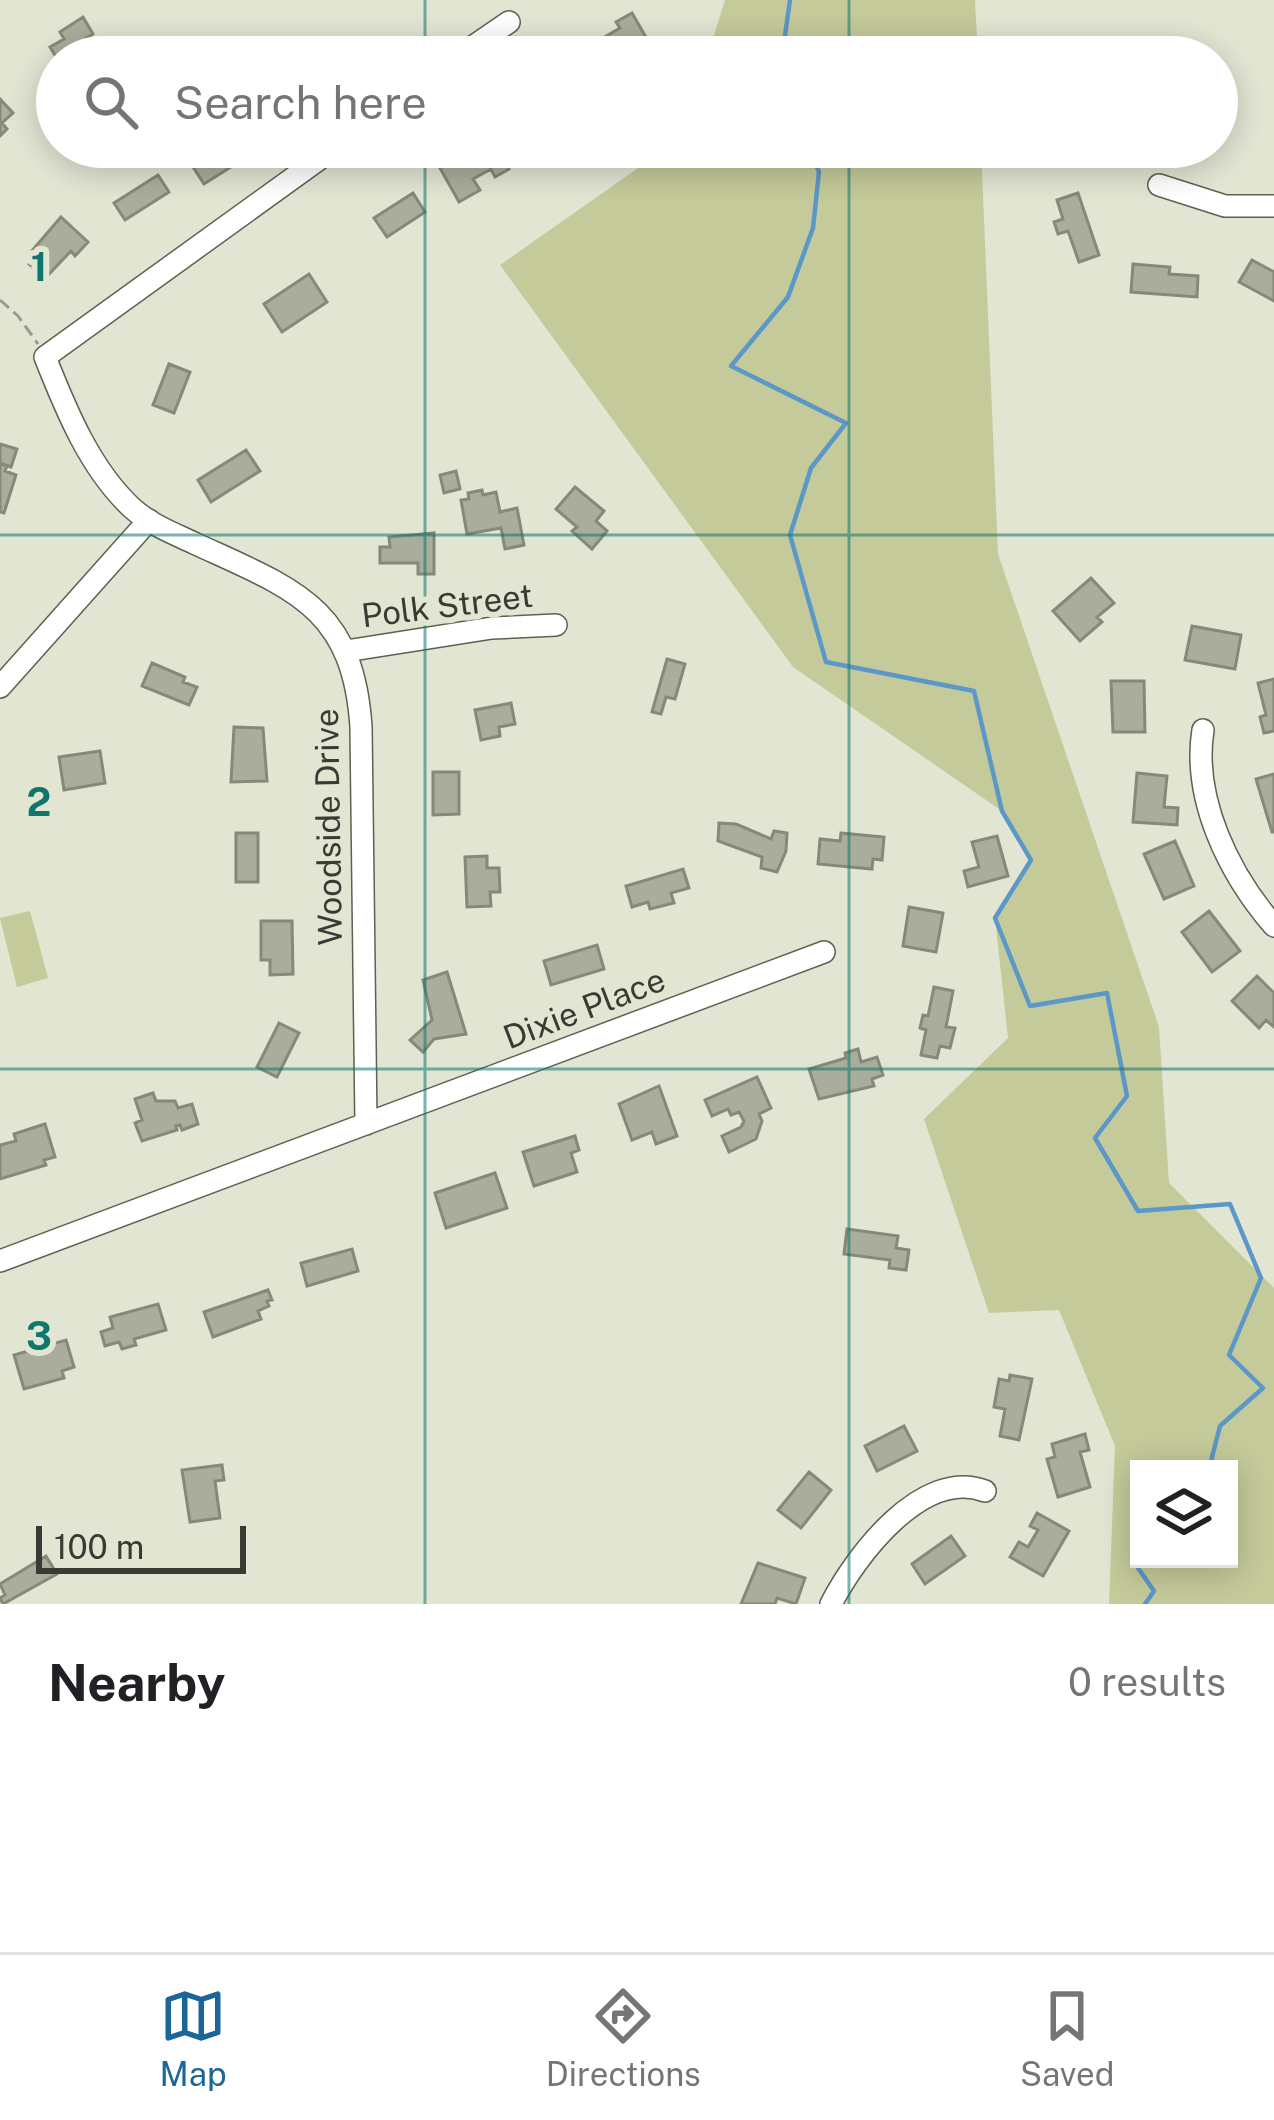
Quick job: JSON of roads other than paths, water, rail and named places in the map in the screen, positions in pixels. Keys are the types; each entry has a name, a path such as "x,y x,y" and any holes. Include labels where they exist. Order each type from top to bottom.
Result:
{"street":[{"path":"489,36 509,22"},
{"name":"Woodside Drive","path":"307,168 45,358 101,470 133,508 289,589 318,613 346,651 355,676 361,727 366,1124"},
{"path":"1159,185 1225,206 1274,206"},
{"path":"0,687 149,520"},
{"name":"Polk Street","path":"346,651 492,628 556,625"},
{"path":"1203,730 1199,766 1214,824 1244,885 1274,926"},
{"name":"Dixie Place","path":"366,1124 824,952"},
{"path":"0,1261 366,1124"},
{"path":"831,1604 859,1558 890,1523 942,1491 972,1486 985,1491"}],"waterway":[{"path":"785,36 790,0"},
{"path":"817,168 813,228 788,297 731,366 846,423 811,468 790,535 826,662 974,691 1002,811 1031,860 995,918 1030,1006 1107,993 1127,1096 1095,1138 1138,1211 1230,1204 1261,1278 1229,1355 1263,1388 1220,1426 1211,1460"},
{"path":"1138,1568 1154,1591 1145,1604"}]}
